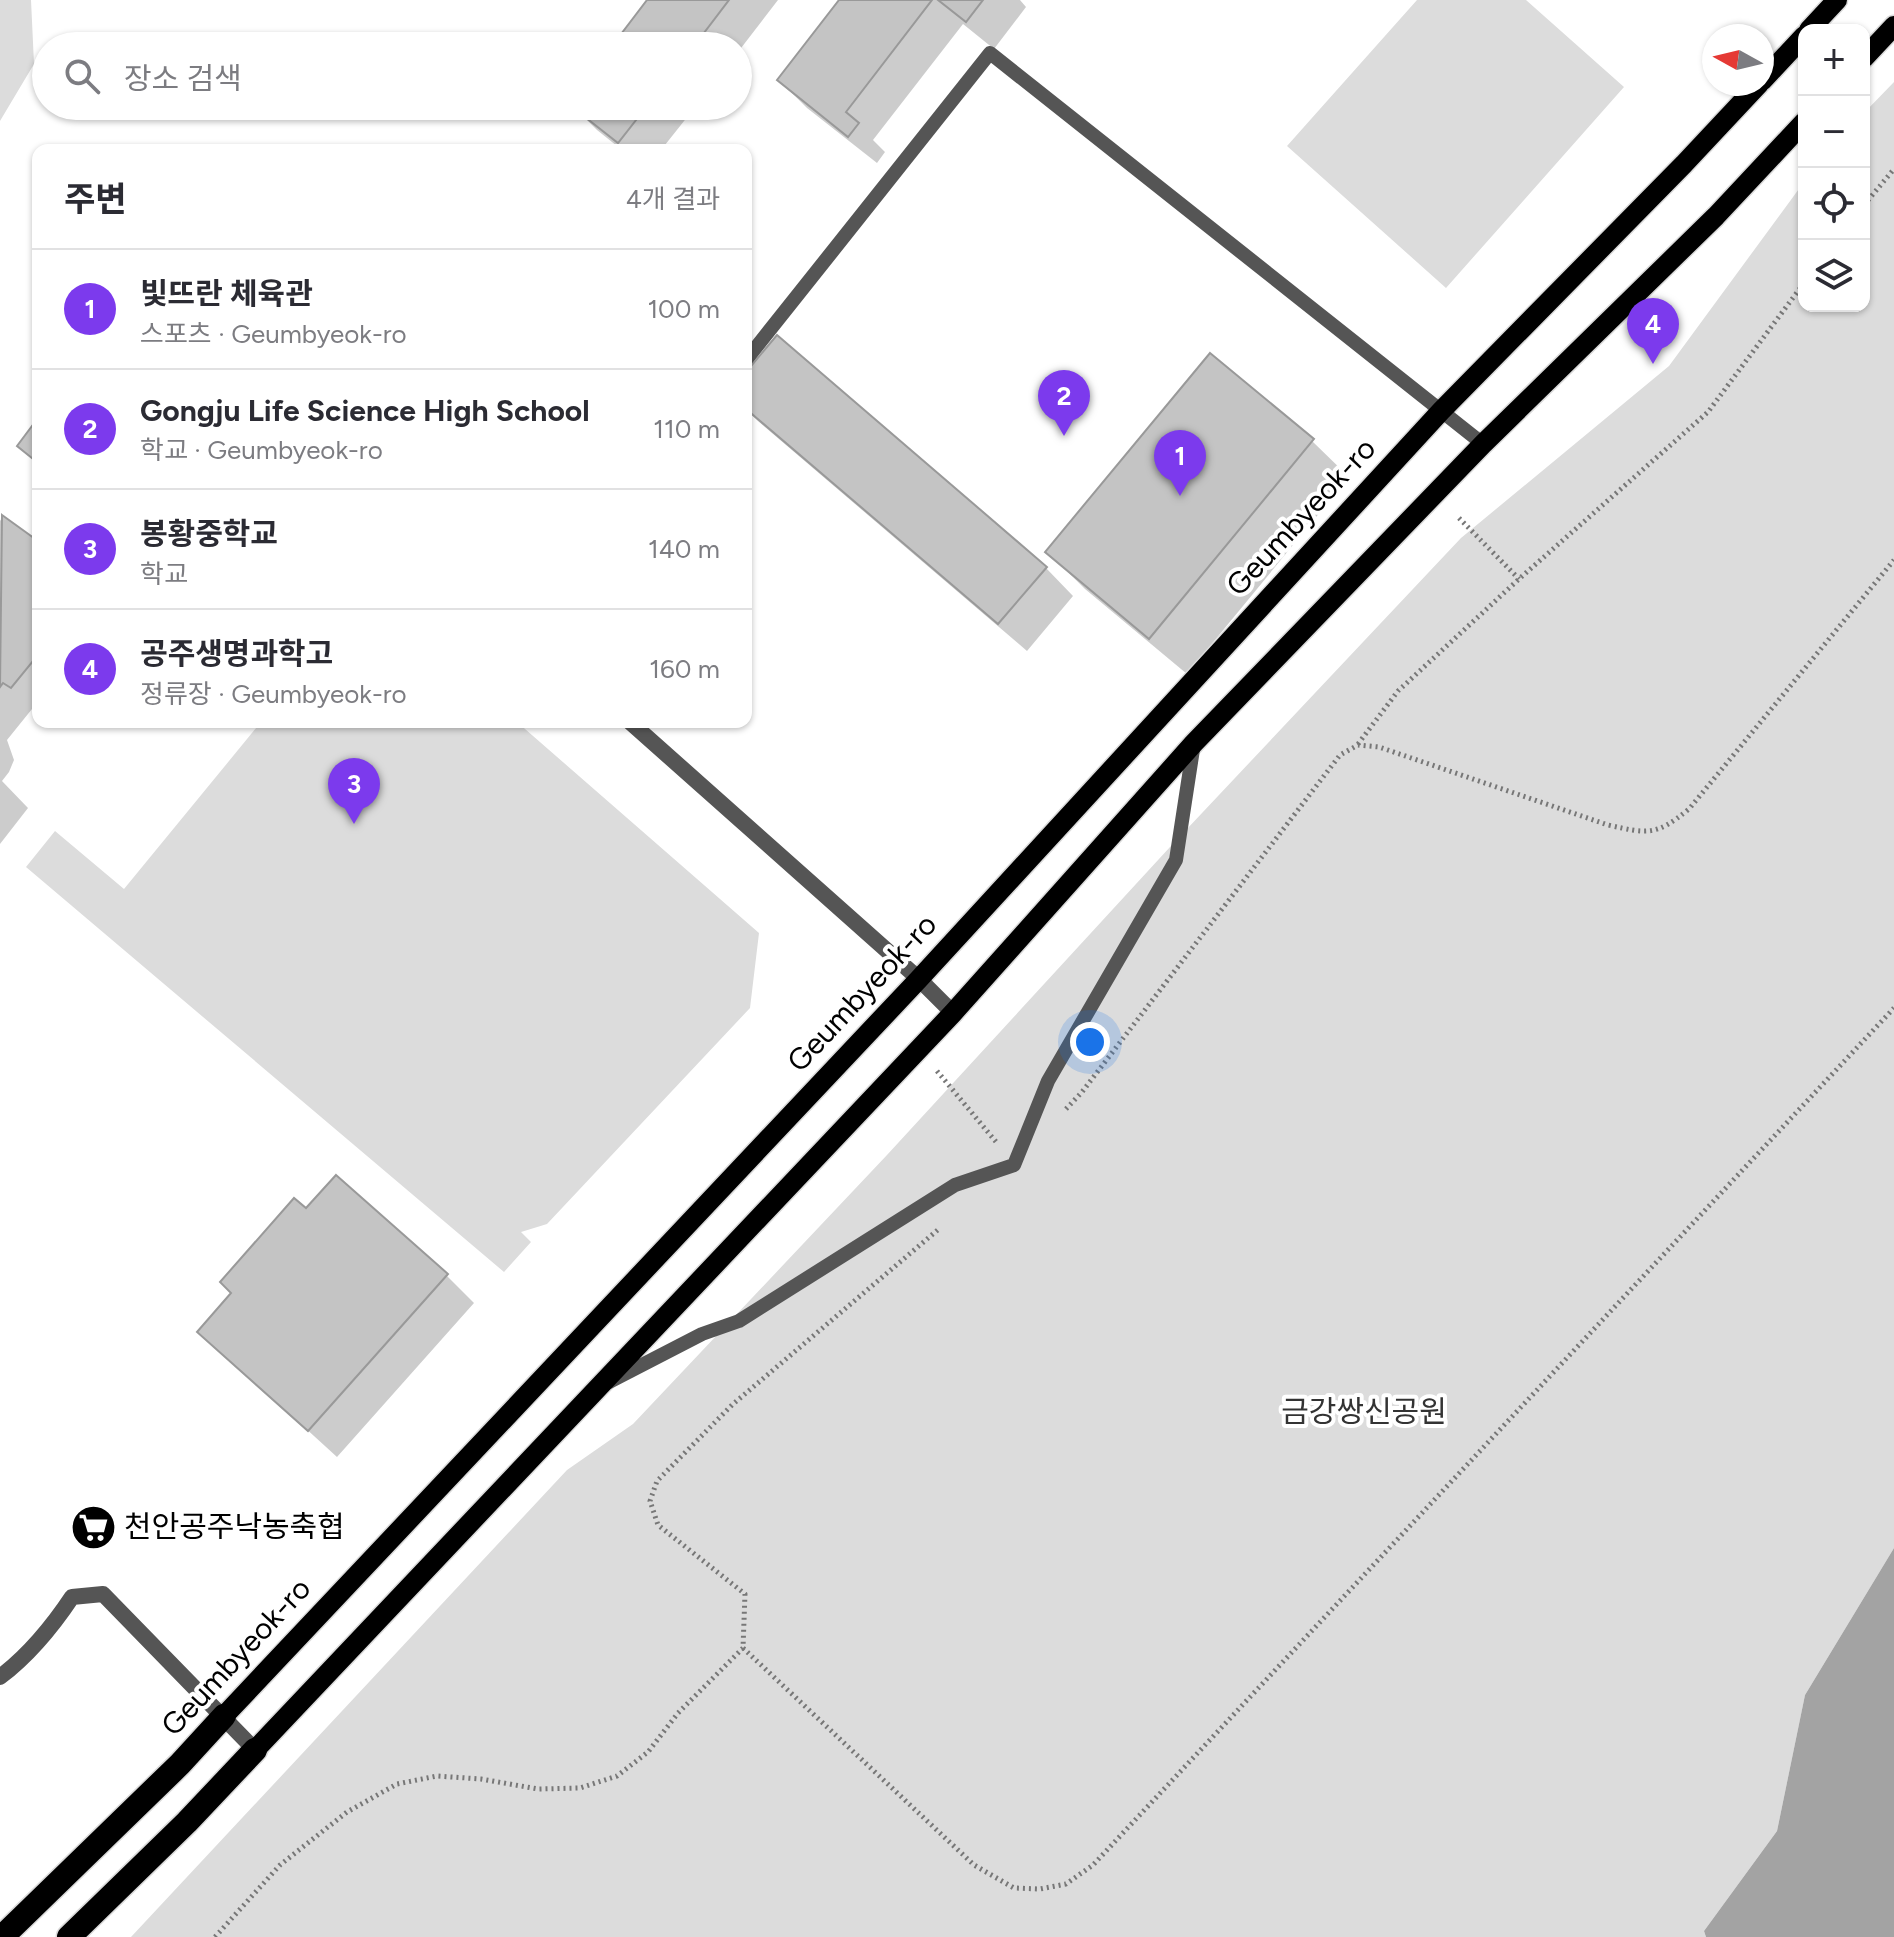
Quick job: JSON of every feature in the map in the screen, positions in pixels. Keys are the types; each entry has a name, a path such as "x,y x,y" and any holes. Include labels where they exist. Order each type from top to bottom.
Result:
{"highway":[{"name":"Geumbyeok-ro","path":"2,1937 180,1764 224,1716"},
{"path":"69,1937 187,1822 255,1750"}],"main road":[{"path":"1815,24 1837,0"},
{"path":"1870,52 1894,26"},
{"name":"Geumbyeok-ro","path":"1774,67 1798,42"},
{"name":"Geumbyeok-ro","path":"224,1716 919,979 1441,411 1747,96"},
{"path":"255,1750 953,1013 1194,743 1483,444 1716,216 1798,128"}],"street":[{"path":"637,728 919,979 953,1013"},
{"path":"0,1677 16,1665 54,1624 72,1597 103,1594 255,1750"}],"lane":[{"path":"752,352 990,53 1483,444"},
{"path":"601,1385 702,1334 739,1321 955,1185 1014,1165 1048,1081 1176,860 1194,743"}],"path":[{"path":"1870,198 1894,169"},
{"path":"1063,1113 1340,755 1358,745 1398,691 1708,412 1798,291"},
{"path":"1459,518 1519,579"},
{"path":"1358,745 1379,747 1608,825 1644,833 1669,825 1689,809 1894,560"},
{"path":"743,1648 974,1865 1014,1888 1040,1889 1066,1884 1093,1865 1894,1008"},
{"path":"936,1071 987,1130"},
{"path":"215,1937 280,1865 347,1812 397,1784 437,1776 481,1779 538,1789 580,1788 617,1776 648,1752 678,1713 743,1648 745,1594 658,1525 650,1501 657,1481 732,1405 943,1225"}],"green space":[{"path":"0,0 31,0 32,67 0,121"},
{"path":"1417,0 1526,0 1624,87 1446,288 1287,146"},
{"name":"금강쌍신공원","path":"1894,82 1894,1548 1805,1695 1777,1831 1704,1931 1706,1937 131,1937 567,1470 633,1424 1461,538 1669,366 1798,190 1798,312 1870,312 1870,107"},
{"path":"256,728 524,728 759,933 750,1008 547,1224 521,1232 531,1242 504,1272 26,867 55,831 124,889"}],"shaded area":[{"path":"1894,1548 1894,1937 1706,1937 1704,1931 1777,1831 1805,1695"}],"building":[{"path":"647,0 729,0 705,32 623,32"},
{"path":"839,0 932,0 846,112 859,123 848,137 777,80"},
{"path":"938,0 983,0 966,22"},
{"path":"589,120 636,120 618,143"},
{"path":"777,335 1047,567 998,624 752,414 752,365"},
{"path":"1210,353 1314,439 1149,639 1045,552"},
{"path":"32,426 32,458 17,446"},
{"path":"2,515 32,537 32,662 11,688 3,683 0,687"},
{"path":"336,1175 448,1274 308,1431 197,1332 231,1293 220,1282 294,1198 306,1208"}],"place":[{"name":"공주생명과학고","path":"1653,364"},
{"name":"Gongju Life Science High School","path":"1064,436"},
{"name":"빛뜨란 체육관","path":"1180,496"},
{"name":"봉황중학교","path":"354,824"},
{"name":"천안공주낙농축협","path":"93,1527"}]}
